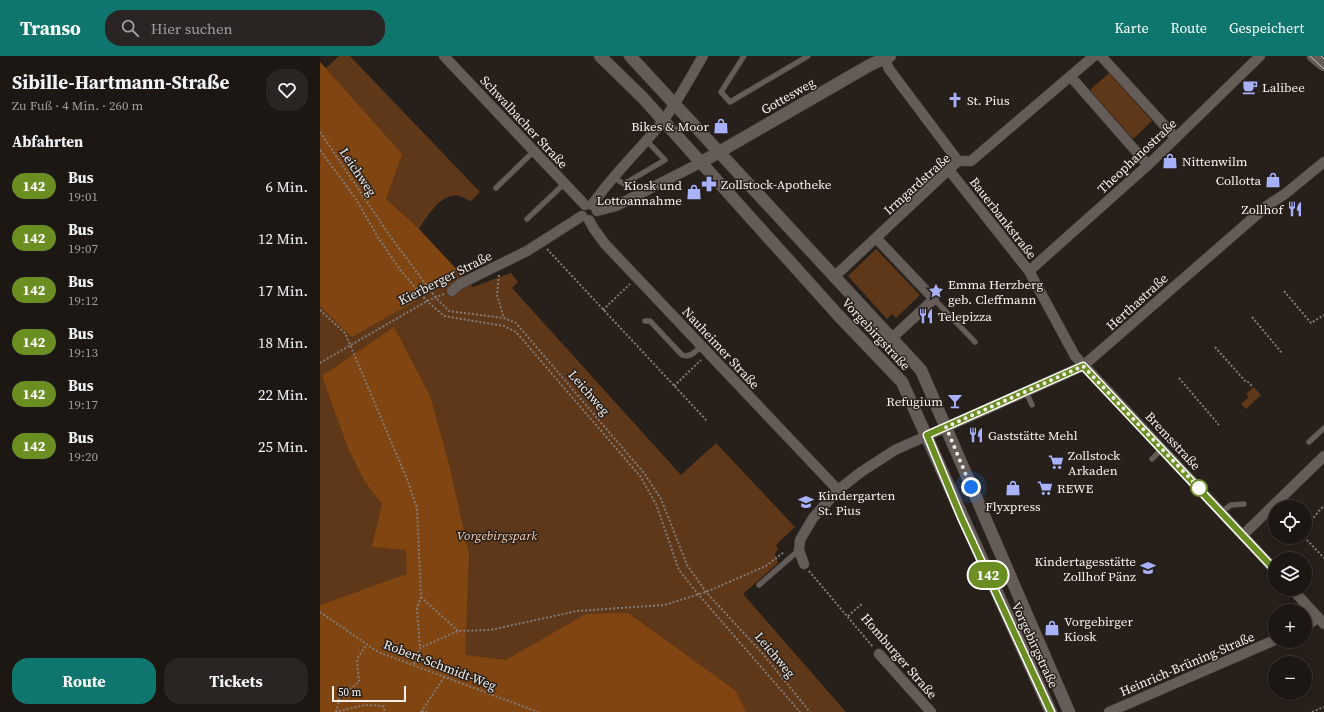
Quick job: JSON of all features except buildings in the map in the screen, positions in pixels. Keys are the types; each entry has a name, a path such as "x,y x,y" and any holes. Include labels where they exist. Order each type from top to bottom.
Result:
{"main road":[{"name":"Vorgebirgstraße","path":"600,56 643,98 700,163 902,382 927,435 961,517 1051,712"},
{"name":"Vorgebirgstraße","path":"630,56 893,337 921,370 1069,712"},
{"path":"1313,56 1324,64"},
{"name":"Gottesweg","path":"700,163 870,65 888,57"}],"street":[{"name":"Schwalbacher Straße","path":"444,56 565,183 591,207"},
{"name":"Kierberger Straße","path":"586,218 581,210 591,207 613,177 662,121 675,103 703,56"},
{"name":"Irmgardstraße","path":"835,276 958,161 971,161 1094,56"},
{"path":"1101,56 1176,138"},
{"name":"Theophanostraße","path":"1029,271 1148,165 1260,56"},
{"path":"888,57 889,69 958,161"},
{"path":"1071,76 1148,165"},
{"name":"Herthastraße","path":"946,427 1083,366 1268,205 1285,194 1324,162"},
{"path":"591,207 616,206 700,163"},
{"name":"Bauerbankstraße","path":"949,170 1029,271 1075,356 1083,366"},
{"name":"Kierberger Straße","path":"452,291 460,284 500,265 586,218 595,217 591,207"},
{"name":"Nauheimer Straße","path":"586,218 599,237 838,490"},
{"path":"876,238 934,299 893,337"},
{"name":"Bremsstraße","path":"1083,366 1268,562"},
{"path":"804,564 800,545 813,518 838,490 861,472 895,450 946,427"},
{"path":"1243,535 1324,456"},
{"path":"1299,596 1321,620"},
{"name":"Heinrich-Brüning-Straße","path":"1109,712 1268,643"},
{"name":"Homburger Straße","path":"879,654 931,712"}],"lane":[{"path":"744,56 721,92 730,102 808,56"},
{"path":"613,177 624,184 665,160 646,140"},
{"path":"496,188 534,151"},
{"path":"528,219 565,183"},
{"path":"934,299 975,342"},
{"path":"645,321 650,321 682,354 688,356 705,350"},
{"path":"1026,392 1032,405"},
{"path":"1309,442 1324,428"},
{"path":"1152,459 1162,449"},
{"path":"1221,512 1231,505 1244,504"},
{"path":"759,585 800,545"}],"path":[{"name":"Leichweg","path":"320,132 390,236 436,298 449,311 504,318 516,323 644,473 661,499 687,565 706,592 763,654 810,712"},
{"name":"Leichweg","path":"320,150 356,199 379,239 401,271 427,301 444,316 504,326 516,332 640,476 656,504 679,570 800,712"},
{"path":"541,243 707,421"},
{"path":"500,265 497,296 504,318"},
{"path":"603,310 637,277"},
{"path":"1284,290 1311,323 1324,315"},
{"name":"Kierberger Straße","path":"320,363 427,301 452,291"},
{"path":"320,310 345,333 407,479 417,508 421,597 416,608 420,648 414,664"},
{"path":"1252,317 1282,353"},
{"path":"1216,347 1246,382 1253,387"},
{"path":"674,386 705,350"},
{"path":"1179,378 1218,425"},
{"path":"1312,521 1316,518 1318,511 1324,506"},
{"path":"1311,544 1324,558"},
{"path":"420,648 458,631 490,630 577,611 664,605 706,592 766,566 800,545"},
{"name":"Homburger Straße","path":"804,564 879,654"},
{"path":"421,597 458,631"},
{"name":"Homburger Straße","path":"848,616 863,603"},
{"name":"Robert-Schmidt-Weg","path":"320,612 378,652 414,664 538,712"},
{"path":"367,644 357,659 359,682 340,697 335,712 365,706 383,706 385,712"},
{"path":"427,712 421,711 445,676"},
{"path":"1312,712 1324,707"}],"green space":[{"name":"Vorgebirgspark","path":"339,56 350,56 480,192 471,201 459,196 446,198 435,206 419,229 473,287 511,273 518,282 512,288 681,475 716,443 795,527 776,545 778,549 775,554 778,563 743,594 846,712 320,712 320,62 326,68"},
{"path":"1109,73 1152,121 1133,139 1090,90"},
{"path":"876,249 920,295 896,318 892,314 887,319 848,276"},
{"path":"1254,387 1261,395 1246,409 1241,404 1249,397 1246,394"}],"shaded area":[{"path":"320,62 402,154 386,199 419,229 458,271 429,285 415,301 352,337 320,306"},
{"path":"394,327 430,396 449,464 469,554 465,655 506,660 586,614 628,613 736,691 746,712 320,712 320,605 407,574 406,550 372,547 382,504 365,482 348,448 322,376"}],"tram line":[{"path":"1310,56 1324,69"},
{"path":"1321,56 1324,59"}],"bus line":[{"name":"142","path":"1051,712 961,517 927,435 1083,366 1268,562"}],"place":[{"name":"Lalibee","path":"1250,87"},
{"name":"St. Pius","path":"955,100"},
{"name":"Bikes & Moor","path":"721,126"},
{"name":"Nittenwilm","path":"1170,161"},
{"name":"Collotta","path":"1273,180"},
{"name":"Zollstock-Apotheke","path":"709,184"},
{"name":"Kiosk und Lottoannahme","path":"694,192"},
{"name":"Zollhof","path":"1295,209"},
{"name":"Emma Herzberg geb. Cleffmann","path":"936,291"},
{"name":"Telepizza","path":"926,316"},
{"name":"Refugium","path":"955,401"},
{"name":"Gaststätte Mehl","path":"976,435"},
{"name":"Zollstock Arkaden","path":"1056,462"},
{"name":"Flyxpress","path":"1013,488"},
{"name":"REWE","path":"1045,488"},
{"name":"Kindergarten St. Pius","path":"806,502"},
{"name":"Kindertagesstätte Zollhof Pänz","path":"1148,568"},
{"name":"Vorgebirger Kiosk","path":"1052,628"}],"route":[{"path":"971,487 946,427 1083,366 1200,489 1199,488"}]}
